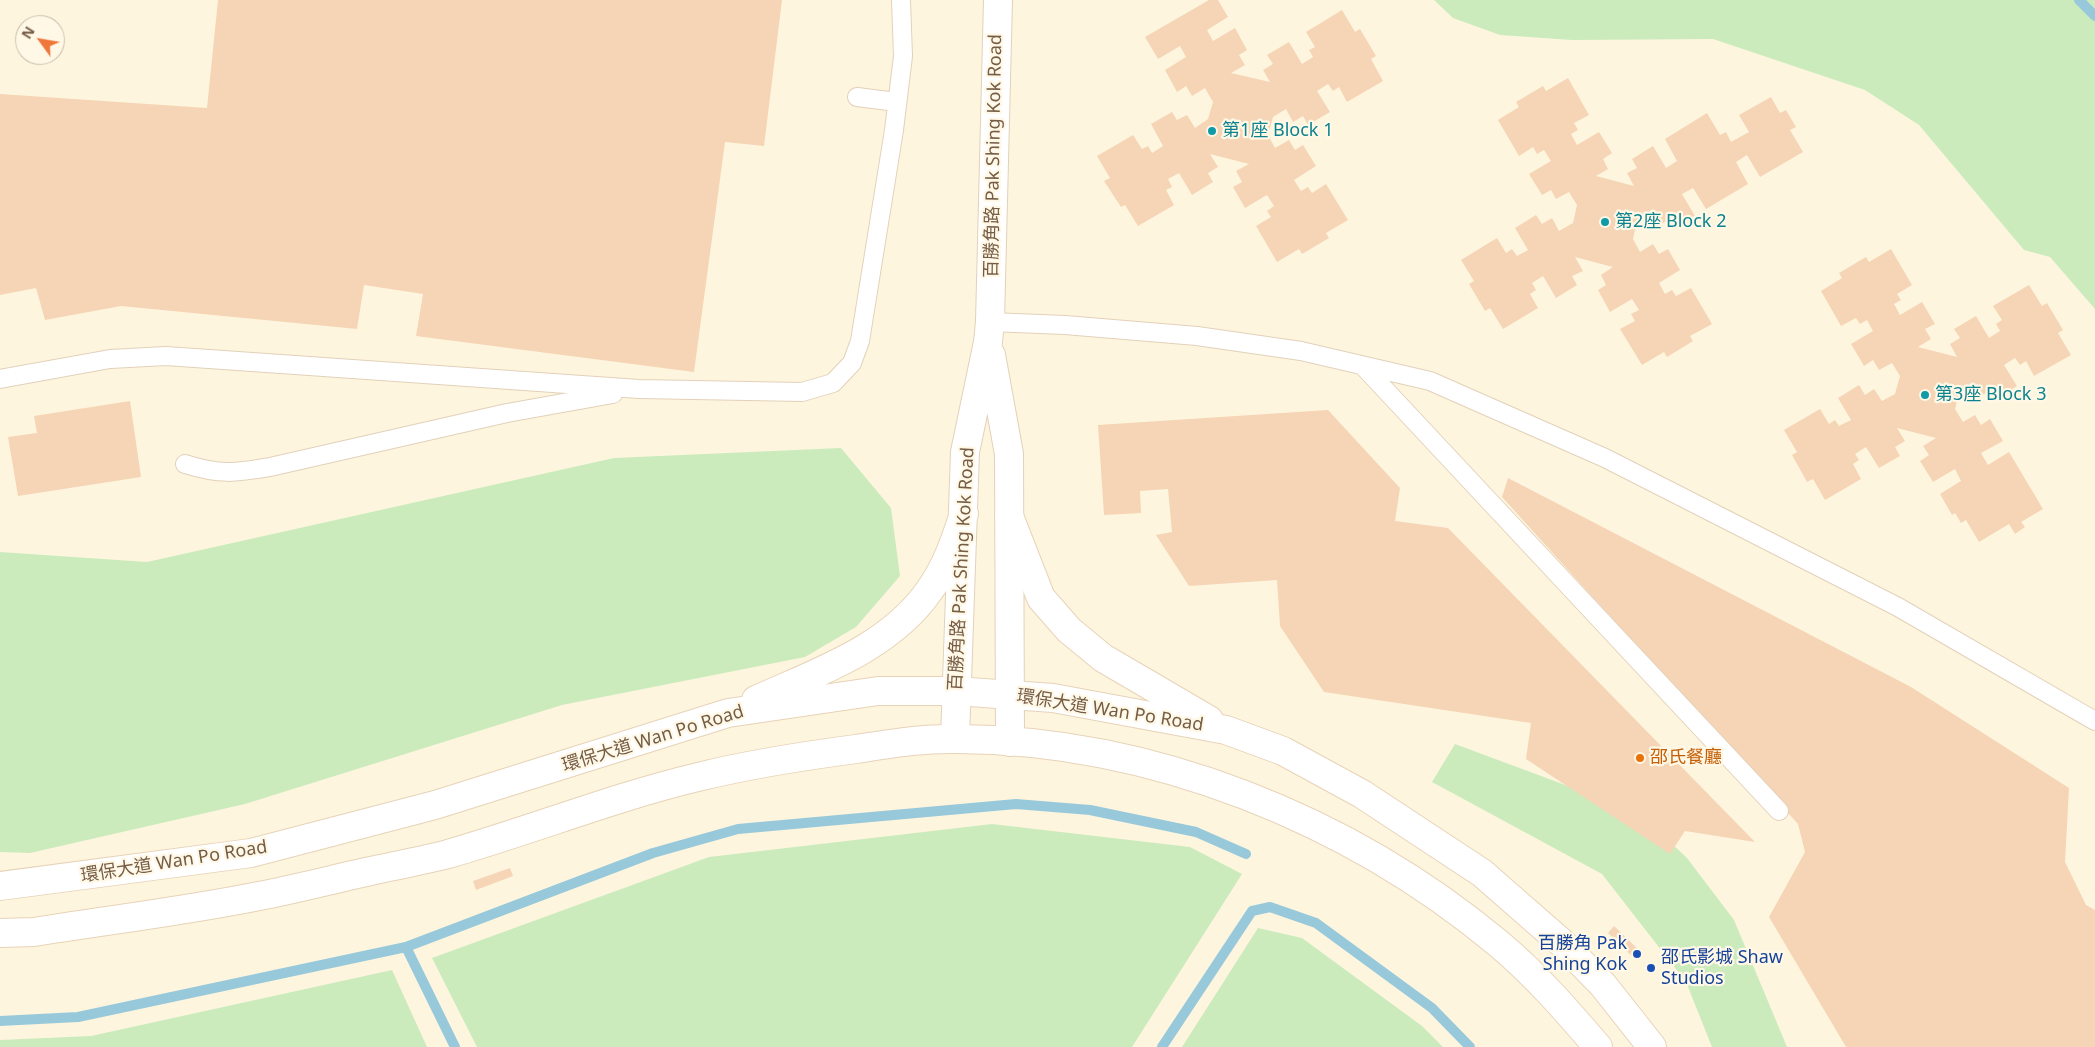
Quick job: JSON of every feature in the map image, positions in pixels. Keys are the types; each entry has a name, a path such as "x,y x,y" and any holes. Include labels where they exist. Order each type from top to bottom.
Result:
{"main road":[{"name":"百勝角路 Pak Shing Kok Road","path":"954,738 965,452 989,332 998,0"},
{"name":"百勝角路 Pak Shing Kok Road","path":"989,332 1009,454 1010,742"},
{"path":"728,713 873,645 891,631 910,614 930,590 954,543 964,514"},
{"path":"1009,516 1041,598 1069,630 1103,658 1226,730"},
{"name":"環保大道 Wan Po Road","path":"0,886 251,853 435,805 728,713 878,692 956,691 1053,698 1226,730 1283,752 1362,794 1482,874 1562,943 1603,984 1652,1047"},
{"path":"0,932 34,932 257,897 446,854 698,777 814,754 954,738 1010,742 1048,745 1107,754 1161,767 1271,806 1327,832 1374,857 1423,888 1486,934 1533,974 1598,1047"}],"lane":[{"path":"0,379 110,359 166,356 638,389 802,392 833,383 852,363 860,341 903,56 901,0"},
{"path":"857,97 897,102"},
{"path":"989,332 1065,326 1196,336 1301,352 1430,381 1605,458 1898,607 2095,721"},
{"path":"1363,366 1779,811"},
{"path":"185,464 206,470 231,473 270,467 507,413 638,389"}],"green space":[{"path":"1434,0 2095,0 2095,309 2050,257 2024,250 1919,125 1865,90 1713,39 1572,40 1500,35 1453,18"},
{"path":"841,448 891,508 900,576 856,627 805,657 562,705 245,804 30,853 0,852 0,552 147,562 614,458"},
{"path":"1455,744 1595,796 1654,827 1687,858 1734,920 1787,1047 1712,1047 1686,982 1602,874 1432,782"},
{"path":"992,824 1190,847 1242,874 1132,1047 477,1047 432,958 709,857"},
{"path":"1258,928 1302,938 1422,1026 1443,1047 1182,1047"},
{"path":"392,970 427,1047 0,1047 0,1040 91,1036"}],"building":[{"path":"218,0 782,0 764,146 725,142 694,372 416,336 423,294 364,285 357,329 121,306 45,320 36,288 0,295 0,94 207,108"},
{"name":"第1座 Block 1","path":"1209,0 1218,0 1228,17 1207,30 1213,41 1235,28 1247,50 1239,55 1245,65 1231,73 1270,82 1263,70 1273,64 1267,55 1289,42 1302,64 1313,57 1309,50 1315,47 1306,32 1342,10 1355,32 1360,29 1376,56 1371,59 1383,81 1347,102 1339,87 1333,91 1328,84 1317,91 1330,112 1308,125 1303,116 1293,122 1286,109 1273,117 1268,135 1275,148 1289,140 1295,150 1303,145 1316,166 1294,180 1301,191 1308,187 1312,193 1326,184 1348,220 1326,233 1329,238 1302,254 1299,249 1277,262 1256,226 1271,217 1267,211 1274,206 1267,195 1245,208 1233,187 1242,182 1236,171 1249,164 1210,154 1218,167 1208,173 1213,182 1192,195 1179,173 1168,179 1172,187 1166,190 1174,205 1138,226 1125,205 1121,207 1104,181 1110,178 1097,156 1133,135 1142,149 1148,146 1152,153 1163,146 1151,124 1172,112 1177,120 1187,115 1195,128 1208,119 1213,102 1205,88 1192,96 1186,86 1177,92 1165,70 1186,57 1180,46 1158,59 1145,37"},
{"name":"第2座 Block 2","path":"1568,78 1589,115 1574,123 1578,130 1571,134 1577,145 1599,132 1612,153 1603,159 1608,169 1596,176 1634,186 1627,173 1637,168 1632,159 1653,146 1666,168 1677,161 1665,139 1707,113 1720,135 1726,132 1731,142 1749,132 1739,115 1771,97 1780,113 1786,110 1796,127 1790,130 1803,152 1760,177 1747,155 1736,162 1748,184 1706,209 1693,188 1682,194 1695,216 1673,229 1668,220 1658,226 1650,213 1637,220 1633,239 1640,252 1653,244 1659,254 1668,249 1680,270 1659,283 1665,294 1672,290 1676,296 1691,288 1712,324 1690,336 1693,341 1667,357 1664,352 1642,365 1620,329 1635,321 1631,314 1639,310 1632,299 1610,312 1598,290 1606,285 1601,275 1613,267 1575,257 1583,271 1572,276 1577,285 1556,298 1543,276 1532,283 1536,290 1530,294 1538,308 1503,329 1490,308 1485,311 1469,284 1474,281 1461,260 1497,238 1506,253 1512,249 1517,256 1528,250 1515,228 1536,215 1542,224 1552,218 1559,231 1573,223 1577,205 1569,192 1556,199 1551,190 1542,195 1529,174 1551,161 1544,150 1537,154 1533,147 1519,156 1498,120 1519,107 1516,102 1543,86 1546,91"},
{"name":"第3座 Block 3","path":"1891,249 1912,285 1897,294 1901,300 1894,304 1900,315 1922,302 1935,324 1925,329 1931,339 1918,347 1957,357 1950,344 1960,338 1954,329 1976,316 1989,338 2000,331 1996,324 2002,320 1993,306 2029,285 2042,306 2047,303 2063,330 2058,333 2071,355 2034,376 2026,361 2020,365 2015,358 2004,365 2017,386 1996,399 1990,390 1981,396 1973,383 1960,391 1955,409 1963,422 1975,415 1981,425 1990,419 2003,441 1981,453 1988,465 2009,452 2043,509 2021,522 2025,527 2015,534 2009,524 1979,542 1966,520 1961,523 1955,513 1952,515 1940,494 1961,481 1955,469 1933,482 1920,461 1929,455 1923,446 1936,438 1897,428 1905,441 1895,447 1900,456 1879,468 1866,447 1855,454 1859,460 1853,464 1861,479 1825,500 1813,479 1807,482 1792,455 1797,452 1784,430 1820,409 1829,424 1835,420 1839,426 1851,420 1838,398 1859,385 1865,395 1874,389 1882,401 1895,394 1900,376 1892,363 1879,370 1873,360 1864,366 1851,344 1873,331 1867,320 1860,324 1856,318 1841,326 1821,291 1842,278 1839,273 1866,257 1869,262"},
{"path":"130,401 141,477 18,496 8,437 37,433 34,416"},
{"path":"1328,410 1400,488 1395,521 1448,528 1755,842 1685,831 1670,854 1526,759 1531,723 1324,692 1280,626 1277,580 1189,586 1156,535 1172,532 1168,489 1140,491 1141,513 1104,515 1098,425"},
{"path":"1508,478 1911,687 2069,788 2065,862 2086,905 2095,910 2095,1047 1846,1047 1769,917 1805,852 1798,824 1502,497"},
{"path":"510,868 513,876 476,890 473,881"},
{"path":"1614,926 1642,953 1636,960 1608,933"}],"waterway":[{"path":"2079,0 2095,16"},
{"path":"0,1021 78,1017 406,947 653,853 738,829 1016,804 1090,810 1196,832 1246,854"},
{"path":"1162,1047 1252,911 1270,907 1316,923 1432,1008 1470,1047"},
{"path":"406,947 455,1047"}],"place":[{"name":"第1座 Block 1","path":"1212,131"},
{"name":"第2座 Block 2","path":"1605,222"},
{"name":"第3座 Block 3","path":"1925,395"},
{"name":"邵氏餐廳","path":"1640,758"},
{"name":"百勝角 Pak Shing Kok","path":"1637,954"},
{"name":"邵氏影城 Shaw Studios","path":"1651,968"}]}
